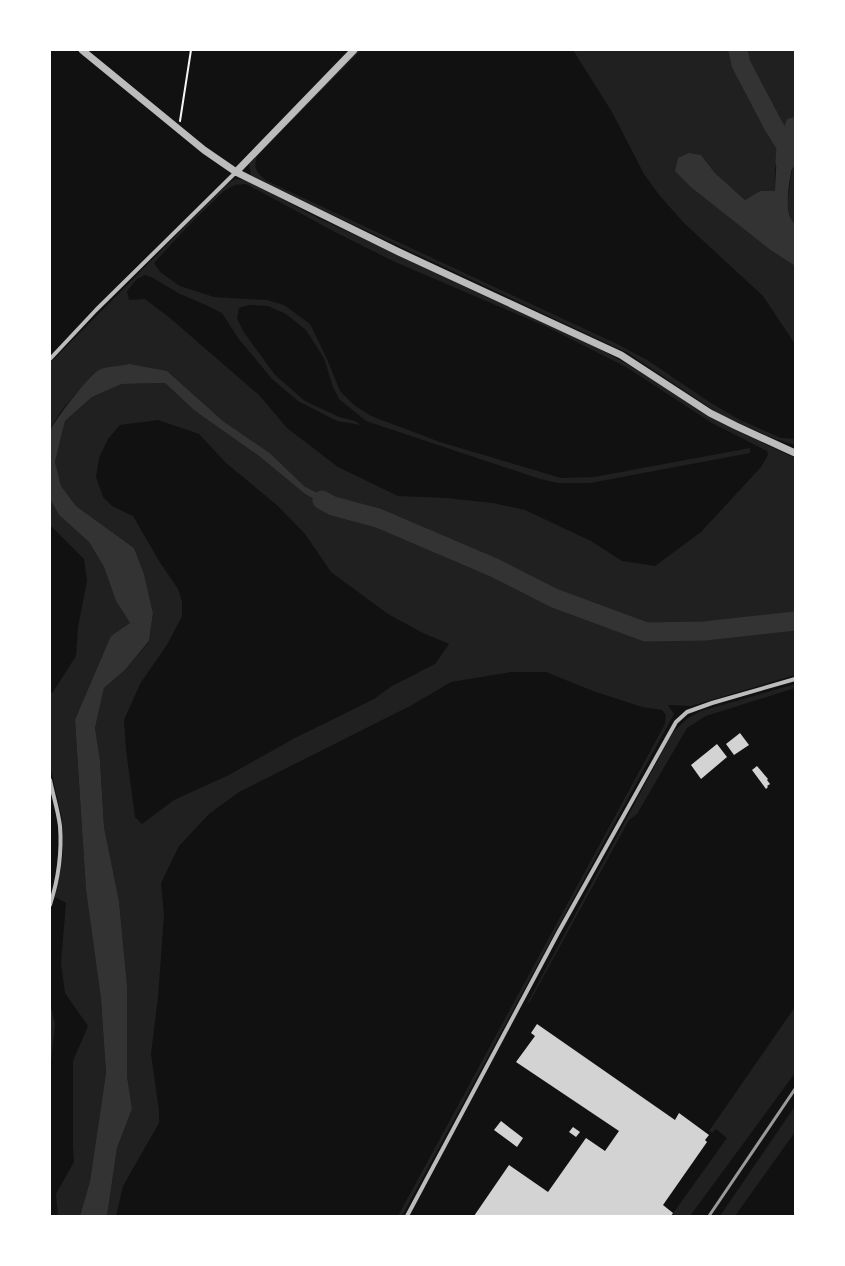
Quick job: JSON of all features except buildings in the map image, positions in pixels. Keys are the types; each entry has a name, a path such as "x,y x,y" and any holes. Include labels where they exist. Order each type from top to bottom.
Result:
{"street":[{"path":"82,50 204,150 236,172 399,252 622,355 710,413 795,453"},
{"path":"50,359 96,310 236,172 354,50"},
{"path":"407,1216 558,933 676,722 687,712 795,679"},
{"path":"50,780 59,824 60,842 58,877 50,905"}],"path":[{"path":"179,130 191,50"}],"shaded area":[{"path":"358,50 361,50 257,156 255,165 261,176 267,181 617,344 647,360 711,403 740,420 781,438 795,439 795,445 773,438 721,415 628,353 320,209 251,175 249,164 255,155"},
{"path":"573,50 795,50 795,117 787,119 781,136 775,172 775,191 760,191 745,200 715,173 701,155 689,153 772,251 795,266 795,344 763,296 684,223 660,196 644,174 612,112"},
{"path":"795,117 795,148 789,188 788,209 790,217 795,224 795,266 772,251 692,188 675,171 678,158 689,153 701,155 715,173 745,200 760,191 775,191 781,136 787,119"},
{"path":"795,150 795,224 791,220 787,204"},
{"path":"235,179 246,180 318,218 577,337 631,366 721,423 795,458 795,675 691,706 668,705 674,714 402,1216 398,1216 665,724 666,715 662,710 642,707 593,691 546,672 511,672 451,682 412,705 239,792 209,814 179,846 161,883 164,915 158,997 151,1054 159,1111 159,1123 123,1186 116,1216 107,1216 117,1148 132,1109 127,1076 127,985 119,901 104,827 100,760 95,728 104,688 125,670 149,642 153,613 144,574 134,548 76,506 61,486 55,462 65,421 92,397 122,384 165,383 195,411 259,456 305,494 338,513 346,499 331,500 304,486 271,454 223,421 167,371 100,369 65,406 54,422 50,431 50,363 225,186","holes":["246,184 335,232 393,261 547,327 626,367 712,423 767,451 768,455 761,467 701,532 655,566 622,561 591,541 525,510 493,503 446,498 398,496 338,467 287,428 259,395 170,318 145,299 129,300 127,291 137,279 145,275 151,277 180,294 222,313 238,338 272,379 298,401 337,421 361,425 355,421 339,417 305,401 275,375 243,331 237,318 239,308 249,305 268,306 286,314 306,330 324,358 333,387 339,399 366,421 540,479 558,483 590,483 750,453 750,448 594,477 561,478 440,442 371,416 354,405 340,391 327,359 310,324 284,305 267,300 214,297 180,286 160,272 154,263 189,225 224,191 235,185","158,420 199,434 226,463 278,506 305,534 331,572 388,614 423,633 449,644 435,664 392,686 374,699 293,739 229,775 174,800 142,824 135,817 126,750 124,720 140,684 168,643 182,616 182,601 178,589 159,561 133,516 112,506 103,497 96,477 99,458 108,439 120,425"]},
{"path":"129,364 167,371 223,421 271,454 304,486 331,500 346,499 351,507 338,513 305,494 259,456 195,411 165,383 122,384 92,397 65,421 55,462 61,486 76,506 134,548 144,574 153,613 149,641 125,670 104,688 95,728 100,760 104,827 119,901 127,985 127,1076 132,1109 117,1148 107,1216 80,1216 90,1181 106,1073 101,999 86,890 75,720 111,636 130,623 116,601 104,567 89,542 59,515 50,499 50,431 74,397 96,372 104,368"},
{"path":"50,499 59,515 89,542 104,567 116,601 130,623 75,720 86,890 101,999 106,1073 90,1181 80,1216 58,1216 56,1194 74,1162 73,1061 88,1026 65,993 61,963 66,903 55,897 63,853 62,819 50,765 50,694 53,692 76,656 78,627 87,581 84,559 50,525"},
{"path":"795,684 795,688 706,716 687,728 637,814 629,820 529,1003 528,1002 673,732 688,718 701,711"},
{"path":"795,1007 795,1073 690,1216 671,1216 727,1138 716,1129 712,1133 709,1131"},
{"path":"50,1010 52,1010 55,1024 50,1071"},
{"path":"795,1106 795,1132 735,1216 720,1216"}],"waterway":[{"path":"738,50 741,64 773,125 786,146 785,163"},
{"path":"322,500 333,506 378,518 495,568 554,598 646,632 704,631 795,621"}],"railway":[{"path":"709,1216 795,1089"}]}
